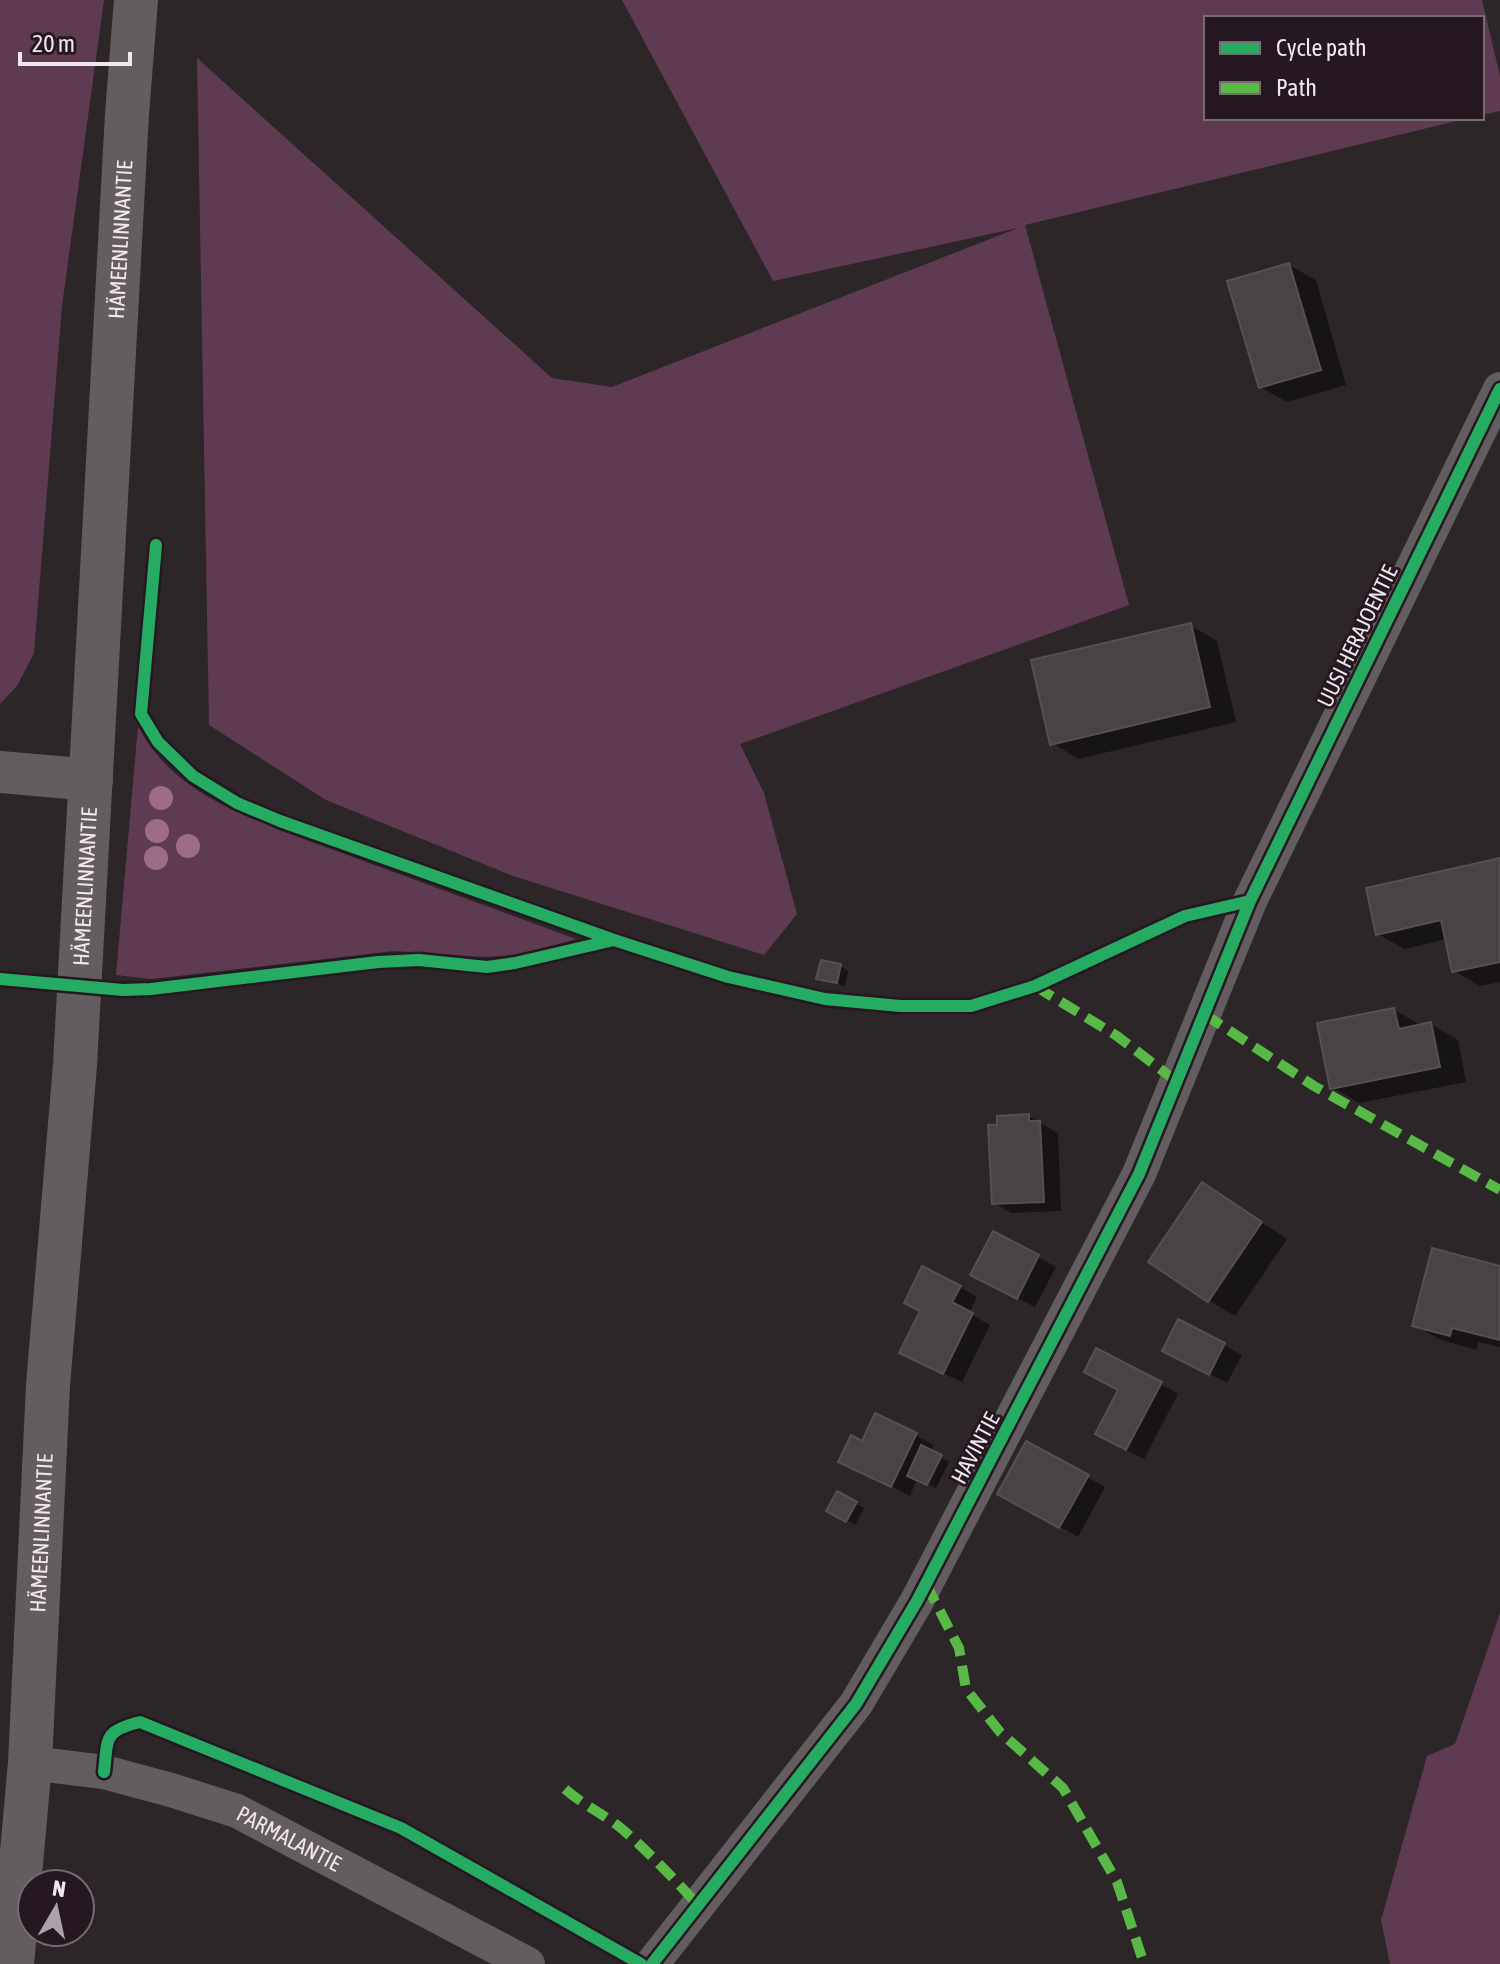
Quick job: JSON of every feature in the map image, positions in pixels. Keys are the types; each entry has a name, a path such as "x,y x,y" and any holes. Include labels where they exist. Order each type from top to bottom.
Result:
{"main road":[{"name":"HÄMEENLINNANTIE","path":"12,1964 30,1763 48,1385 75,1065 126,130 136,0"}],"street":[{"name":"UUSI HERAJOENTIE","path":"1250,901 1500,389"},
{"path":"0,772 92,780"},
{"name":"HAVINTIE","path":"652,1964 856,1704 917,1601 1139,1174 1250,901"},
{"name":"PARMALANTIE","path":"30,1763 104,1772 237,1811 528,1964"}],"shaded area":[{"path":"0,0 104,0 62,306 34,653 17,686 0,704"},
{"path":"622,0 1482,0 1500,76 1500,111 1484,115 1484,16 1204,16 1204,120 1461,120 1025,225 1129,605 740,744 764,793 797,914 764,955 513,876 326,800 209,725 197,58 552,378 612,387 1018,228 773,281"},
{"path":"138,726 150,746 181,778 237,812 576,939 521,955 483,957 394,951 152,979 116,975"},
{"path":"1500,1613 1500,1964 1390,1964 1381,1920 1427,1756 1455,1744"}],"building":[{"path":"1289,263 1321,370 1259,388 1227,281"},
{"path":"1191,623 1210,707 1050,745 1031,660"},
{"path":"1500,858 1500,962 1452,972 1441,920 1376,935 1366,888"},
{"path":"821,960 841,964 837,983 816,979"},
{"path":"1394,1008 1399,1029 1431,1022 1440,1067 1330,1089 1317,1023"},
{"path":"1029,1114 1029,1121 1040,1121 1044,1202 992,1204 988,1125 997,1125 997,1116"},
{"path":"1202,1182 1262,1222 1208,1302 1148,1262"},
{"path":"993,1231 1039,1255 1017,1299 970,1275"},
{"path":"1432,1248 1500,1266 1500,1340 1452,1328 1450,1336 1412,1326"},
{"path":"922,1266 961,1286 952,1302 973,1313 943,1374 899,1353 920,1311 904,1303"},
{"path":"1178,1319 1225,1343 1209,1375 1162,1351"},
{"path":"1096,1348 1162,1382 1126,1450 1095,1434 1118,1390 1084,1372"},
{"path":"875,1413 917,1433 891,1487 838,1462 851,1435 862,1441"},
{"path":"1026,1441 1089,1475 1059,1528 997,1494"},
{"path":"921,1445 942,1455 927,1485 907,1476"},
{"path":"837,1491 857,1502 846,1522 826,1511"}],"marked path":[{"path":"1035,986 1117,1036 1176,1081"},
{"path":"1204,1014 1314,1086 1500,1190"},
{"path":"926,1584 959,1648 966,1689 1000,1732 1063,1788 1117,1882 1144,1964"},
{"path":"565,1789 622,1829 698,1905"}],"cycle path":[{"path":"652,1964 856,1704 917,1601 1139,1174 1250,901 1500,389"},
{"path":"156,545 141,714 158,742 193,776 237,803 280,821 614,940"},
{"path":"0,979 123,990 151,989 378,962 419,960 487,967 614,940 728,977 825,999 900,1006 971,1006 1035,986 1185,916 1250,901"},
{"path":"104,1772 107,1744 113,1733 140,1722 401,1828 641,1964"}]}
